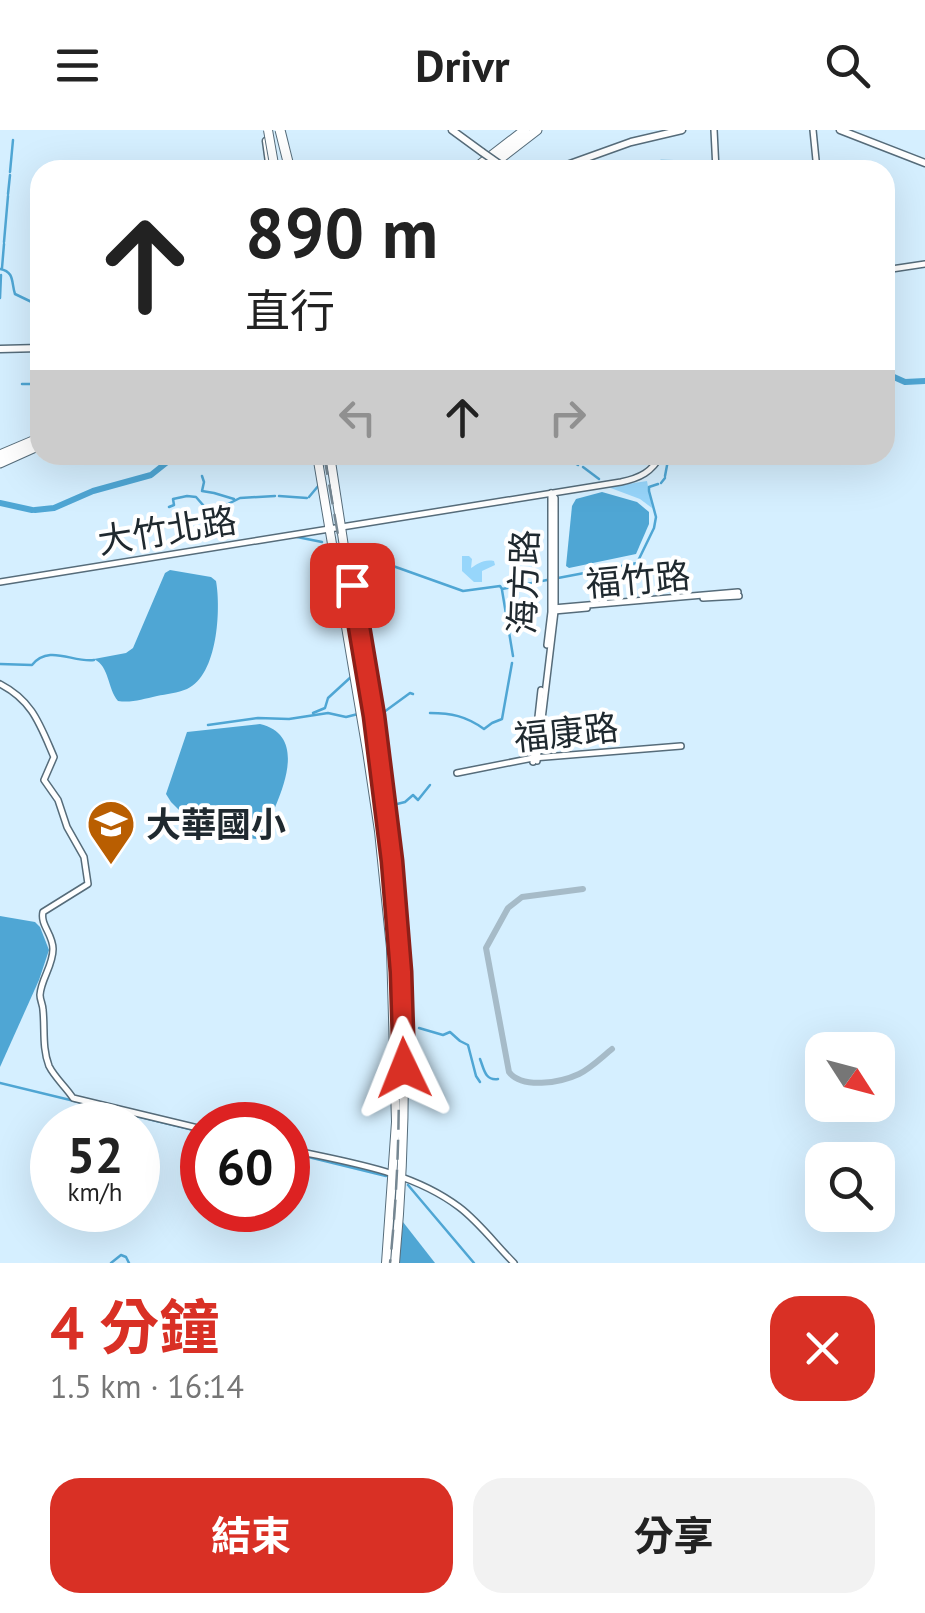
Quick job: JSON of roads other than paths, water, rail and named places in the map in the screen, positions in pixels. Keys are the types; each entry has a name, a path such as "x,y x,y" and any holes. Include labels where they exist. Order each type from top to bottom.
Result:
{"highway":[{"path":"280,130 286,160"},
{"path":"486,160 526,130"},
{"path":"498,160 537,130"},
{"path":"0,459 30,443"},
{"path":"0,459 30,449"}],"main road":[{"path":"266,130 270,160"},
{"path":"266,130 270,160"},
{"path":"271,160 280,130"},
{"path":"452,130 493,160"},
{"path":"575,160 644,135 670,130"},
{"path":"577,160 682,130"},
{"path":"844,130 925,161"},
{"path":"0,351 30,350"},
{"path":"327,465 346,621 379,831 391,948 398,1177 391,1261"},
{"path":"327,465 382,797 402,1063"},
{"path":"335,527 356,615 394,923 402,948"},
{"path":"348,593 356,615"},
{"path":"346,621 348,593"},
{"path":"348,593 395,860 402,948 398,1177 391,1261"},
{"path":"367,750 382,797"},
{"path":"391,948 394,923"},
{"path":"394,1050 402,1063"}],"street":[{"path":"714,130 716,160"},
{"path":"812,130 814,160"},
{"path":"895,268 925,264"},
{"name":"大竹北路","path":"0,580 628,480 639,478 656,465"},
{"name":"海方路","path":"535,760 554,609 551,493"},
{"name":"福竹路","path":"554,609 739,594"},
{"path":"0,684 26,702 54,757 44,780 58,800 84,858 88,884 42,915 53,941 52,963 40,991 48,1064 73,1098 180,1125"},
{"name":"福康路","path":"458,774 535,760 682,747"},
{"path":"310,1154 422,1184 460,1207 514,1263"}],"waterway":[{"path":"10,172 13,140"},
{"path":"8,194 10,175"},
{"path":"4,242 8,196"},
{"path":"2,268 4,244"},
{"path":"0,269 10,275 15,294 30,301"},
{"path":"0,298 1,275"},
{"path":"895,378 905,382 925,381"},
{"path":"22,384 30,384"},
{"path":"35,510 54,508 93,491 151,475 164,465"},
{"path":"665,476 667,465"},
{"path":"583,467 599,479"},
{"path":"202,476 202,491 234,499"},
{"path":"661,483 665,478"},
{"path":"558,578 637,563 656,517 649,487 658,484"},
{"path":"309,497 319,485"},
{"path":"169,507 174,505 173,499 196,497 210,513 240,498 275,496"},
{"path":"279,496 307,498"},
{"path":"0,503 32,510"},
{"path":"297,537 322,542"},
{"path":"349,550 389,564"},
{"path":"393,566 463,591 500,586 502,589 547,580"},
{"path":"502,590 513,656"},
{"path":"0,664 32,665 54,655 94,660"},
{"path":"430,713 458,716 484,729 502,719 512,663"},
{"path":"313,713 325,708 328,698 352,676"},
{"path":"375,714 413,694"},
{"path":"208,725 258,718 358,714"},
{"path":"389,806 405,802 413,795 418,800 430,785"},
{"path":"419,1028 443,1035 450,1032 468,1045 480,1082"},
{"path":"480,1059 488,1076 498,1079"},
{"path":"0,1083 180,1127"},
{"path":"310,1157 386,1176"},
{"path":"408,1185 474,1263"},
{"path":"111,1263 121,1255 129,1263"}],"railway":[{"path":"271,130 276,160"},
{"path":"326,465 386,857 399,1060 390,1263"}],"place":[{"name":"大華國小","path":"111,866"}]}
